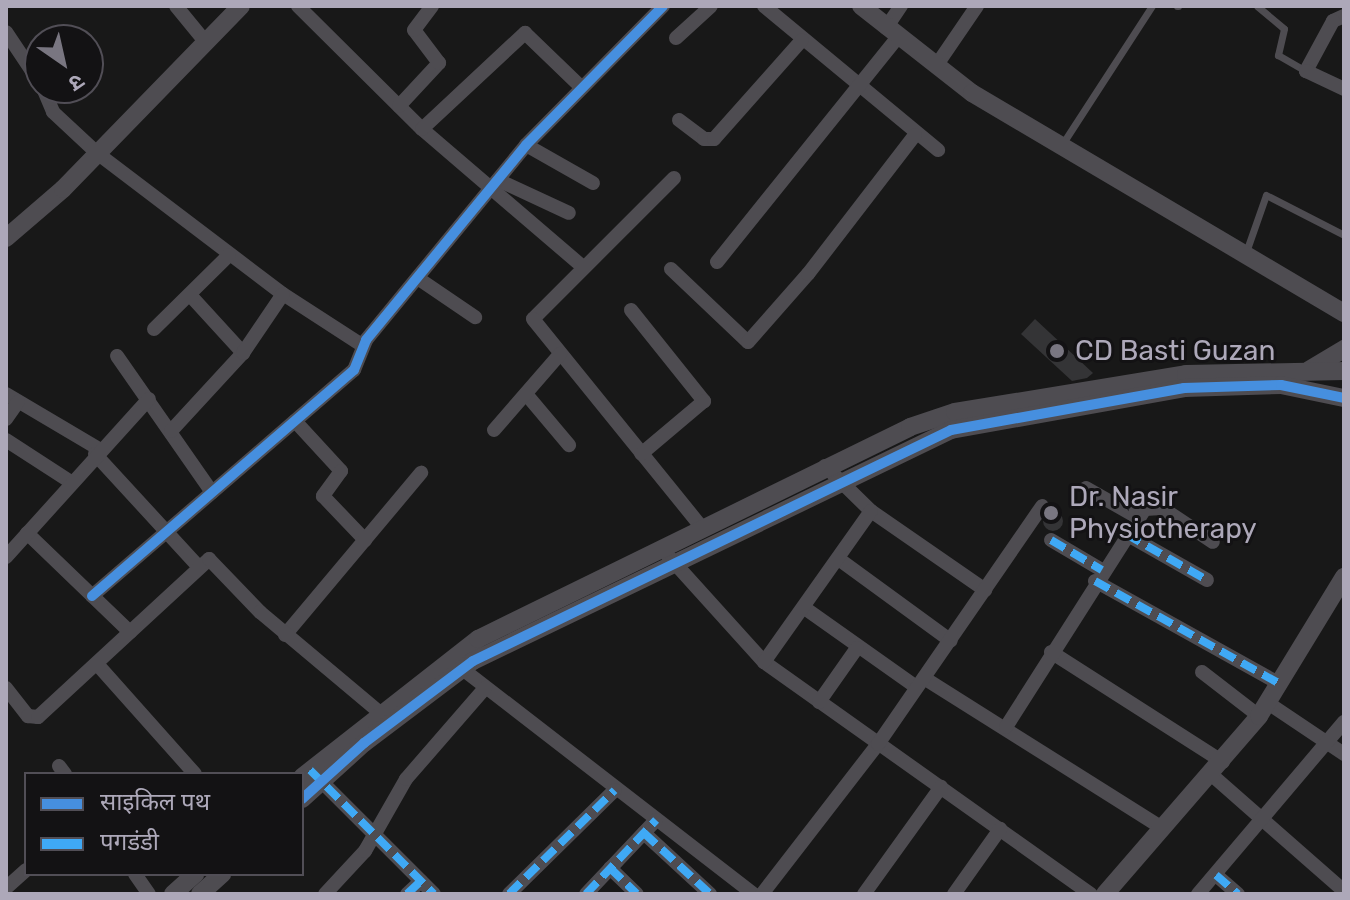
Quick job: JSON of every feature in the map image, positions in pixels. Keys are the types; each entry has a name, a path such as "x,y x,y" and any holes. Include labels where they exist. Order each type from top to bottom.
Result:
{"street":[{"path":"176,6 203,39"},
{"path":"6,238 97,153 203,39 241,6"},
{"path":"298,6 422,129 494,185 583,267"},
{"path":"399,106 439,63 414,30 432,6"},
{"path":"92,596 354,370 363,346 526,145 580,86 663,6"},
{"path":"676,38 711,6"},
{"path":"764,6 915,135 938,150"},
{"path":"861,6 936,66 1060,148 1344,313"},
{"path":"717,262 859,88 892,32 901,6"},
{"path":"936,66 977,6"},
{"path":"1344,16 1333,21 1306,71 1344,89"},
{"path":"6,32 24,59"},
{"path":"422,129 525,33 580,86"},
{"path":"679,120 704,139 714,139 802,40"},
{"path":"50,104 53,112 97,153 229,255 363,346"},
{"path":"671,269 748,342 808,274 915,135"},
{"path":"526,145 593,183"},
{"path":"674,178 533,319 702,528"},
{"path":"494,185 569,213"},
{"path":"154,329 229,255"},
{"path":"419,279 475,317"},
{"path":"171,431 243,353 283,294"},
{"path":"190,295 243,353"},
{"path":"631,310 704,401 641,454"},
{"path":"1306,372 1344,349"},
{"path":"494,430 560,354"},
{"path":"117,356 212,492"},
{"path":"666,555 702,528 825,466 955,412 1186,374 1344,371"},
{"path":"311,776 378,711 455,663 666,555 951,430 1085,403 1184,388 1281,385 1344,398"},
{"path":"526,394 569,445"},
{"path":"6,419 12,398 97,451 168,528 197,565"},
{"path":"6,556 97,451 149,399"},
{"path":"295,421 341,471 324,499 365,540"},
{"path":"6,440 71,482"},
{"path":"825,466 871,511 985,590"},
{"path":"285,635 421,473"},
{"path":"1086,488 1137,517"},
{"path":"762,894 878,744 1042,506"},
{"path":"1006,727 1137,517 1150,506 1162,508 1213,542"},
{"path":"764,662 806,609 871,511"},
{"path":"27,533 130,632"},
{"path":"1126,534 1207,580"},
{"path":"1051,540 1098,576 1280,684"},
{"path":"666,555 764,662 1091,894"},
{"path":"6,688 34,719 97,664 197,565 212,560 285,635 378,711"},
{"path":"840,560 951,641"},
{"path":"1105,894 1161,827 1218,769 1263,710 1344,577"},
{"path":"806,609 857,648 1006,727 1161,827"},
{"path":"819,702 857,648"},
{"path":"1051,652 1218,769 1266,821 1344,891"},
{"path":"455,663 615,790 754,894"},
{"path":"311,776 455,663"},
{"path":"97,664 193,772"},
{"path":"1202,672 1263,710 1344,754"},
{"path":"325,894 376,835 406,779 485,688"},
{"path":"1198,894 1266,821 1344,722"},
{"path":"311,776 376,835 434,894"},
{"path":"864,894 941,787"},
{"path":"509,894 615,790"},
{"path":"586,894 656,820"},
{"path":"954,894 1000,829"},
{"path":"644,833 710,894"},
{"path":"610,868 637,894"},
{"path":"6,888 24,872"},
{"path":"1216,875 1238,894"},
{"path":"136,876 149,894"},
{"path":"173,894 193,876"},
{"path":"200,894 220,876"},
{"path":"407,894 421,881"}],"lane":[{"path":"1060,148 1152,6"},
{"path":"1257,6 1284,29 1278,55 1306,71"},
{"path":"1245,255 1266,195 1344,235"}],"building":[{"path":"1035,319 1093,373 1087,378 1072,381 1021,334"},
{"path":"1053,511 1060,514 1063,521 1060,528 1053,531 1046,528 1043,521 1046,514"}],"marked path":[{"path":"1126,534 1207,580"},
{"path":"1051,540 1102,570"},
{"path":"1095,581 1280,684"},
{"path":"310,770 434,894"},
{"path":"509,894 615,790"},
{"path":"586,894 656,820"},
{"path":"644,833 710,894"},
{"path":"610,868 637,894"},
{"path":"1216,875 1238,894"},
{"path":"407,894 421,881"}],"cycle path":[{"path":"92,596 354,370 366,340 526,145 663,6"},
{"path":"304,797 364,743 473,661 951,430 1184,388 1281,385 1344,398"}],"place":[{"name":"CD Basti Guzan","path":"1057,351"},
{"name":"Dr. Nasir Physiotherapy","path":"1051,513"}]}
